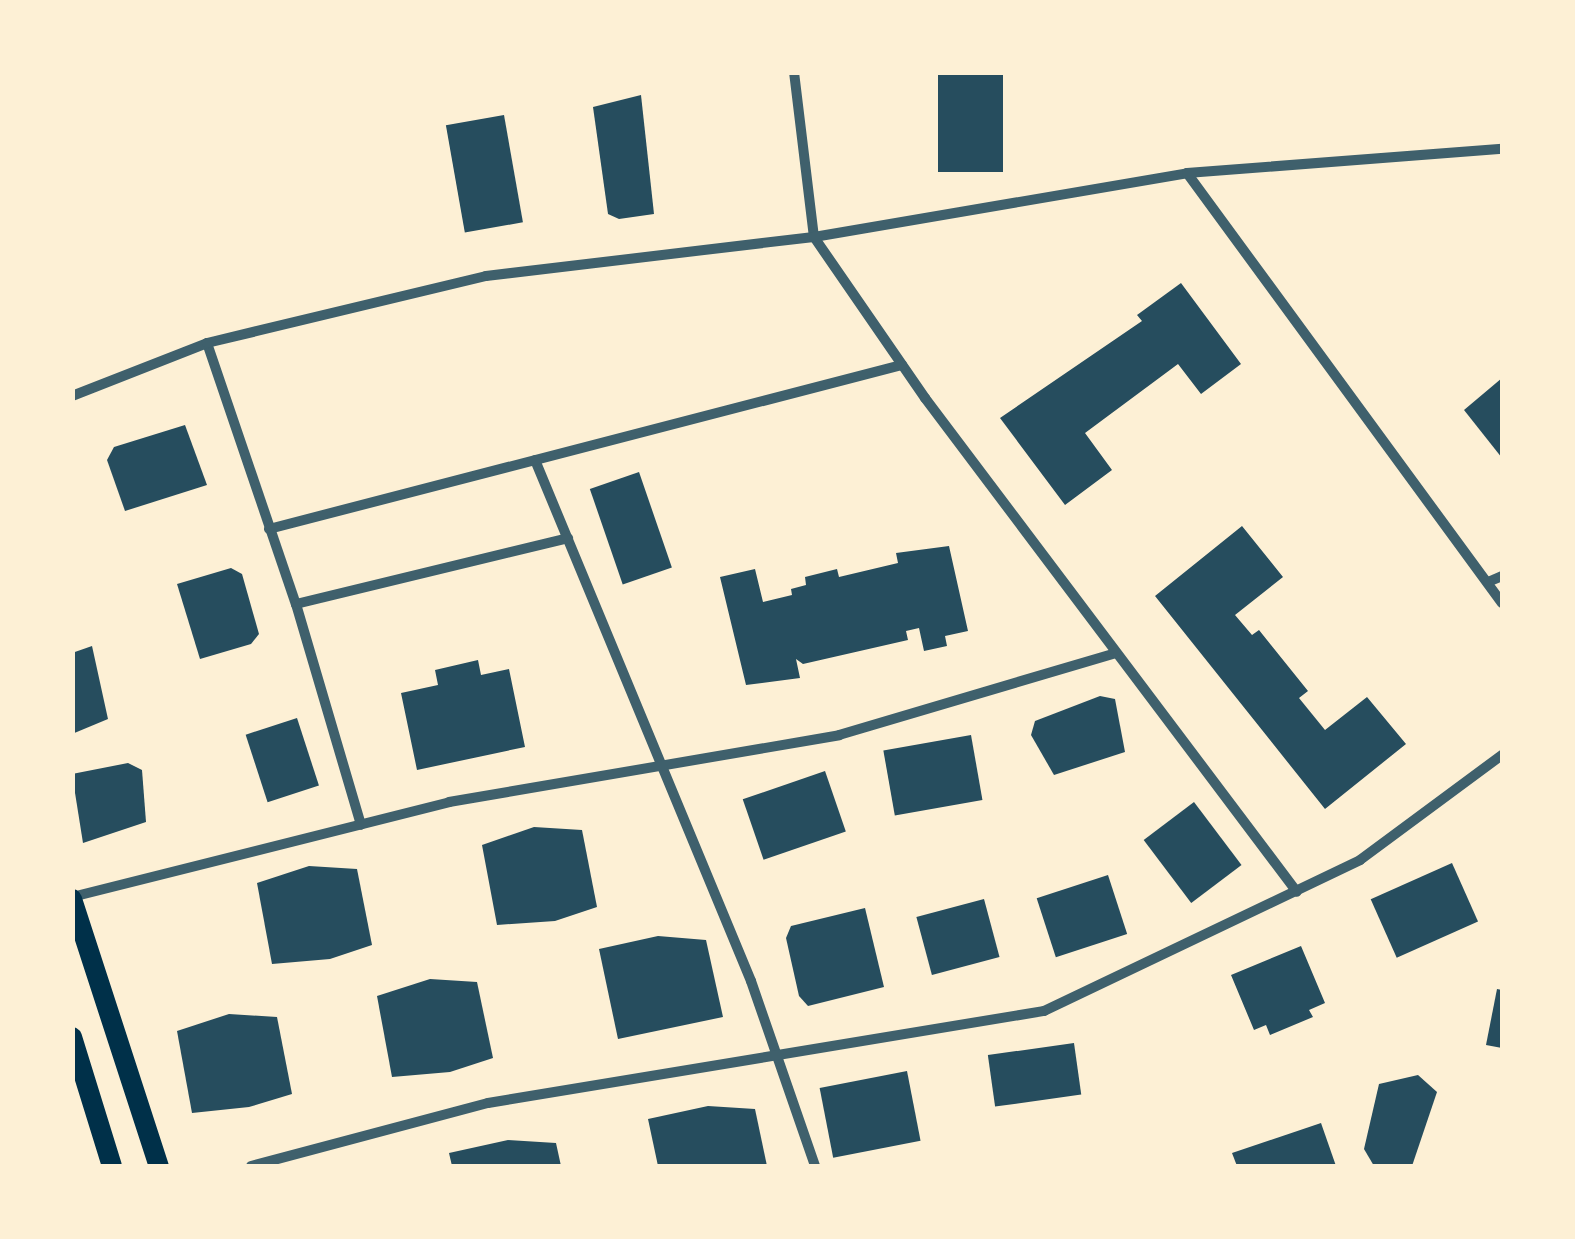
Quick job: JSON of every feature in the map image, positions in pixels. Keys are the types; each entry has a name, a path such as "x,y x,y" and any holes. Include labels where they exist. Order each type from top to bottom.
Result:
{"main road":[{"path":"72,898 159,1166"},
{"path":"72,1037 112,1166"}],"street":[{"path":"794,72 814,237 902,365 1297,892"},
{"path":"72,396 206,344 486,276 814,237 1187,173 1502,149"},
{"path":"1187,173 1502,603"},
{"path":"206,344 296,604 361,824"},
{"path":"269,530 902,365"},
{"path":"536,460 778,1053 814,1166"},
{"path":"296,604 568,538"},
{"path":"1488,582 1502,576"},
{"path":"72,898 449,802 839,735 1116,653"},
{"path":"251,1166 488,1102 1044,1010 1360,860 1502,755"}],"building":[{"path":"938,72 1003,72 1003,172 938,172"},
{"path":"641,95 654,214 619,219 608,214 593,107"},
{"path":"504,115 523,222 465,233 446,125"},
{"path":"1181,283 1241,364 1201,394 1178,364 1085,433 1112,470 1065,505 1000,418 1142,321 1137,315"},
{"path":"1502,378 1502,458 1464,410"},
{"path":"185,425 207,485 125,511 107,460 114,447"},
{"path":"639,472 672,567 623,584 590,489"},
{"path":"1242,526 1283,577 1235,615 1252,635 1259,630 1308,691 1299,698 1325,730 1367,697 1406,744 1325,809 1155,596"},
{"path":"949,546 968,631 945,636 947,646 924,651 919,628 906,631 908,640 803,664 796,659 800,678 746,685 720,577 755,569 763,602 792,595 791,589 806,585 805,577 837,569 839,577 898,563 896,553"},
{"path":"231,568 242,574 259,634 251,644 200,659 177,584"},
{"path":"92,646 108,719 72,734 72,653"},
{"path":"478,660 481,675 509,669 525,747 417,770 401,693 438,685 435,670"},
{"path":"1100,696 1115,699 1125,752 1054,775 1031,735 1035,721"},
{"path":"297,718 319,786 268,802 246,735"},
{"path":"971,735 982,800 895,815 883,750"},
{"path":"128,763 142,770 146,822 83,843 72,774"},
{"path":"825,771 846,832 764,860 743,799"},
{"path":"1194,802 1242,865 1191,903 1144,840"},
{"path":"534,827 582,830 597,907 555,921 497,925 482,845"},
{"path":"1452,863 1478,921 1397,958 1371,899"},
{"path":"309,866 357,869 372,945 330,959 272,964 257,883"},
{"path":"1108,875 1127,934 1056,957 1037,898"},
{"path":"984,899 1000,957 932,975 916,917"},
{"path":"865,908 884,987 808,1006 799,996 786,938 791,926"},
{"path":"658,936 706,940 723,1017 618,1039 599,949"},
{"path":"1301,946 1325,1003 1309,1010 1313,1017 1270,1035 1266,1025 1254,1030 1231,975"},
{"path":"430,979 477,982 493,1058 450,1072 392,1077 377,996"},
{"path":"1497,989 1502,990 1502,1048 1486,1045"},
{"path":"229,1014 277,1017 292,1094 249,1107 192,1113 177,1031"},
{"path":"1074,1043 1081,1094 995,1107 988,1055"},
{"path":"907,1071 921,1141 833,1158 820,1088"},
{"path":"1418,1075 1437,1092 1412,1166 1374,1166 1364,1149 1379,1084"},
{"path":"708,1106 755,1109 767,1166 658,1166 648,1119"},
{"path":"1321,1123 1336,1166 1237,1166 1232,1153"},
{"path":"508,1140 556,1143 561,1166 452,1166 449,1153"}]}
